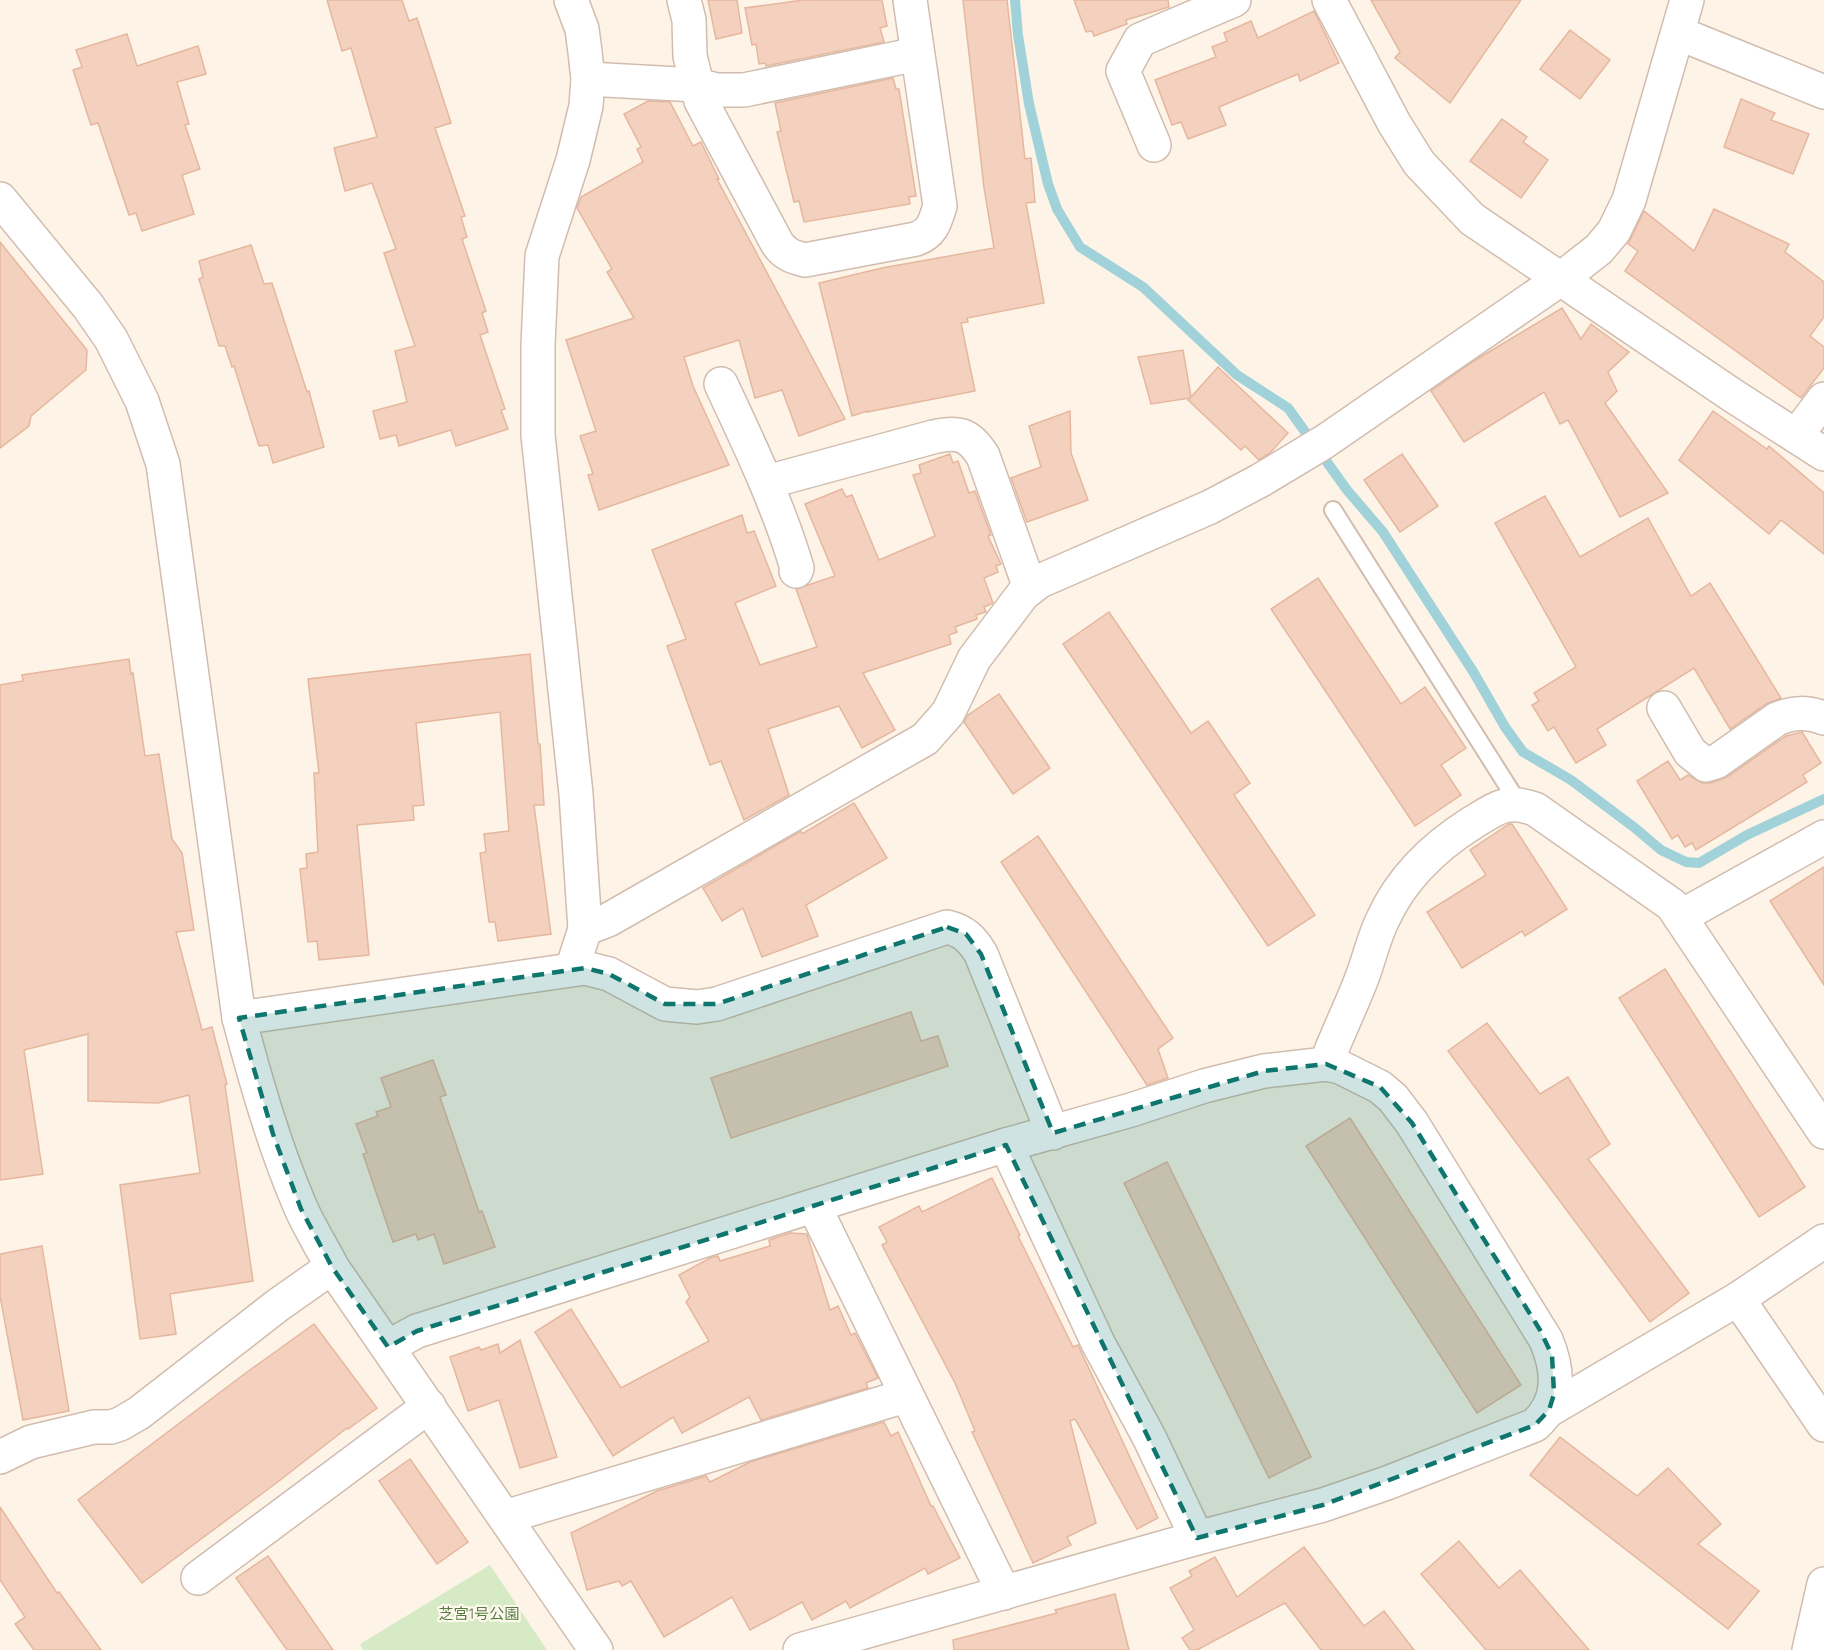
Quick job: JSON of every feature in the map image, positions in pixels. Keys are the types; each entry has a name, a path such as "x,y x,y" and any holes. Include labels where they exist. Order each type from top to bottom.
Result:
{"street":[{"path":"572,0 582,29 588,79 586,106 576,150 542,256 538,345 538,435 576,794 585,929 572,969"},
{"path":"684,0 688,20 690,56 701,101 782,251 805,260 916,239 925,236 932,229 940,206 916,54 910,0"},
{"path":"1154,145 1123,71 1140,40 1234,0"},
{"path":"1329,0 1394,123 1419,163 1472,219 1732,395 1824,454"},
{"path":"585,929 608,920 926,739 948,713 974,659 1023,594 1040,581 1210,507 1261,480 1324,442 1562,279 1599,249 1614,231 1629,200 1687,0"},
{"path":"1678,33 1824,92"},
{"path":"588,79 696,85 717,90 744,90 916,54"},
{"path":"0,199 88,306 111,339 142,401 163,464 239,1018 259,1094 286,1171 302,1209 332,1267 596,1650"},
{"path":"721,384 767,482 783,524 796,571"},
{"path":"1796,436 1824,399"},
{"path":"767,482 933,436 948,433 963,435 975,444 983,456 1030,588"},
{"path":"1664,708 1690,752 1706,765 1716,762 1788,714 1812,713 1824,718"},
{"path":"1326,1064 1363,976 1384,917 1412,872 1430,852 1498,806 1519,804 1535,809 1671,904 1824,1132"},
{"path":"1680,917 1824,837"},
{"path":"239,1018 585,968 609,974 665,1004 697,1006 717,1004 947,927 966,934 981,954 1053,1133"},
{"path":"388,1347 417,1331 1006,1145 1224,1081 1264,1071 1326,1064 1340,1067 1380,1087 1393,1098 1412,1124 1546,1340 1552,1355 1555,1374 1554,1394 1549,1410"},
{"path":"1006,1145 1098,1343 1149,1437 1197,1538"},
{"path":"813,1206 1004,1593"},
{"path":"800,1650 1197,1538 1323,1505 1388,1483 1535,1425 1549,1410 1738,1299 1824,1241"},
{"path":"0,1457 31,1442 94,1427 111,1427 120,1424 139,1413 278,1305 332,1267"},
{"path":"1738,1299 1824,1425"},
{"path":"505,1517 905,1396"},
{"path":"198,1578 429,1406"},
{"path":"1809,1650 1824,1584"}],"lane":[{"path":"1333,510 1519,804"}],"highlighted area":[{"path":"947,927 966,934 981,954 1053,1133 1264,1071 1326,1064 1380,1087 1412,1123 1540,1330 1552,1355 1554,1394 1549,1410 1535,1425 1323,1505 1197,1538 1006,1145 417,1331 388,1347 332,1267 301,1209 273,1134 239,1018 585,968 609,974 665,1004 717,1004"}],"green space":[{"name":"芝宮1号公園","path":"490,1565 547,1650 363,1650 360,1644"}],"building":[{"path":"327,0 402,0 409,21 417,18 451,123 435,128 465,216 461,217 467,237 462,239 486,311 482,313 488,332 480,335 505,409 501,410 508,429 456,446 451,430 399,446 396,435 380,439 373,411 407,402 395,351 415,346 384,253 396,249 372,183 345,191 334,148 377,137 351,48 342,51"},
{"path":"708,0 737,0 742,33 716,39"},
{"path":"803,0 882,0 887,26 880,28 884,42 766,66 765,63 759,64 756,44 752,45 745,8"},
{"path":"963,0 1007,0 1025,159 1031,158 1035,202 1026,203 1044,303 967,318 968,322 961,323 975,391 867,411 852,416 819,283 882,268 994,248 984,188"},
{"path":"1074,0 1168,0 1169,7 1126,20 1127,24 1094,36 1092,31 1086,32"},
{"path":"1371,0 1521,0 1450,103 1395,58 1400,52"},
{"path":"1314,11 1339,63 1300,81 1298,74 1219,107 1226,125 1188,139 1181,122 1172,125 1155,80 1216,57 1212,47 1227,41 1224,33 1251,21 1258,38"},
{"path":"1570,30 1610,60 1580,99 1540,69"},
{"path":"127,34 137,66 198,46 206,74 177,82 189,124 185,125 200,169 182,175 194,214 142,231 136,213 129,215 98,123 91,125 73,70 82,67 76,50"},
{"path":"893,78 896,89 899,89 916,196 909,197 910,204 804,222 799,201 794,202 777,132 781,131 775,103"},
{"path":"1741,99 1775,113 1771,120 1809,134 1793,174 1724,147"},
{"path":"648,101 670,102 693,146 701,142 719,179 717,179 845,419 799,436 782,390 755,398 739,340 684,357 693,386 729,465 599,510 588,475 593,474 580,436 596,431 566,340 634,318 607,272 612,269 577,208 581,197 643,162 637,149 641,147 624,114"},
{"path":"1502,119 1527,137 1523,142 1548,160 1521,198 1470,161"},
{"path":"1714,209 1789,244 1785,252 1824,282 1824,317 1810,336 1824,347 1824,368 1801,398 1625,271 1638,251 1628,244 1644,211 1694,251"},
{"path":"0,242 87,350 86,370 31,416 29,426 0,448"},
{"path":"251,245 264,284 272,283 307,392 309,391 324,447 273,463 268,445 259,446 234,366 232,367 225,346 219,346 199,279 203,277 199,261"},
{"path":"1562,308 1581,339 1591,324 1629,352 1608,372 1617,391 1605,403 1668,493 1620,517 1568,420 1560,424 1544,392 1464,442 1431,391 1474,361"},
{"path":"1183,350 1191,397 1218,367 1288,433 1270,453 1259,460 1245,446 1241,450 1188,400 1190,398 1151,404 1138,357"},
{"path":"1070,411 1071,453 1088,500 1027,522 1011,478 1041,467 1029,426"},
{"path":"1713,411 1767,449 1769,446 1824,493 1824,554 1781,520 1769,534 1679,460"},
{"path":"950,454 953,463 958,461 969,493 975,491 991,535 988,536 1001,564 996,566 998,572 984,578 993,603 984,607 986,612 976,615 977,619 955,627 957,632 949,635 951,644 863,673 895,730 862,748 839,706 768,729 789,795 744,820 721,761 710,765 667,646 686,639 652,550 742,515 747,533 754,531 776,586 735,603 760,665 817,647 796,589 835,576 805,504 842,489 846,497 852,495 879,560 935,536 913,475 921,473 919,465"},
{"path":"1402,454 1438,506 1400,532 1364,480"},
{"path":"1545,496 1580,557 1648,518 1691,596 1710,583 1781,698 1766,704 1730,729 1694,668 1597,729 1606,745 1576,763 1554,727 1548,731 1532,705 1539,701 1534,693 1576,667 1495,523"},
{"path":"1318,578 1401,704 1425,687 1466,748 1441,765 1461,795 1415,826 1271,609"},
{"path":"1109,612 1191,733 1208,721 1250,783 1234,795 1315,915 1268,946 1063,644"},
{"path":"530,654 544,805 534,805 551,934 498,941 495,922 489,922 480,853 486,852 484,834 509,831 500,712 416,723 424,805 413,806 414,820 357,825 369,955 319,960 317,941 308,942 300,869 307,868 306,854 318,852 314,773 319,773 308,679"},
{"path":"129,659 145,756 159,754 172,839 182,853 194,930 176,932 202,1030 212,1027 227,1084 225,1085 253,1281 170,1294 176,1334 140,1339 120,1185 200,1173 189,1095 158,1103 88,1101 88,1034 24,1050 43,1174 0,1180 0,685 23,681 22,675"},
{"path":"999,694 1050,768 1013,794 964,722 968,715"},
{"path":"1802,732 1821,763 1803,775 1807,782 1696,850 1692,843 1685,847 1678,835 1672,839 1637,781 1668,761 1680,780 1688,775 1702,783 1711,783 1727,777 1786,736"},
{"path":"854,803 887,858 806,905 818,936 762,957 743,908 722,921 703,888"},
{"path":"1512,824 1567,909 1525,936 1522,931 1462,968 1427,912 1486,875 1470,850"},
{"path":"1038,836 1173,1038 1158,1049 1168,1078 1147,1085 1001,862"},
{"path":"1824,867 1824,985 1770,901"},
{"path":"1665,969 1805,1187 1759,1217 1619,998"},
{"path":"911,1012 921,1041 938,1036 948,1066 731,1138 711,1078"},
{"path":"1487,1023 1540,1094 1568,1077 1610,1144 1588,1159 1689,1293 1650,1322 1448,1051"},
{"path":"433,1060 446,1095 440,1097 479,1212 482,1211 495,1247 444,1264 434,1234 418,1240 416,1234 393,1242 363,1154 367,1153 356,1124 378,1116 376,1112 391,1107 381,1078"},
{"path":"1350,1118 1521,1385 1477,1413 1306,1146"},
{"path":"1167,1162 1311,1457 1269,1478 1124,1183"},
{"path":"992,1178 1073,1347 1078,1345 1158,1518 1137,1529 1075,1419 1070,1421 1096,1523 1067,1537 1071,1545 1033,1563 972,1432 975,1431 955,1383 882,1245 887,1242 879,1227 919,1206 922,1212"},
{"path":"790,1233 807,1234 830,1310 838,1306 851,1335 855,1333 878,1378 866,1383 868,1388 761,1420 749,1397 682,1433 673,1417 613,1456 535,1332 571,1309 621,1388 709,1341 686,1302 690,1297 679,1275 710,1258 718,1256 720,1261 770,1246 769,1240"},
{"path":"42,1246 69,1411 23,1420 0,1296 0,1254"},
{"path":"314,1324 377,1408 347,1428 142,1583 78,1500"},
{"path":"520,1340 557,1457 520,1468 499,1400 468,1411 450,1357 479,1347 481,1350 498,1344 500,1353"},
{"path":"884,1422 891,1436 898,1432 931,1506 960,1558 928,1574 925,1568 850,1608 846,1601 812,1620 802,1602 750,1630 732,1597 664,1637 631,1581 622,1586 619,1581 587,1590 571,1533 657,1491 706,1476 710,1482 750,1462"},
{"path":"1560,1437 1637,1496 1668,1468 1721,1524 1698,1544 1759,1591 1728,1629 1530,1475"},
{"path":"410,1459 468,1542 437,1564 379,1481"},
{"path":"0,1507 57,1593 59,1592 101,1650 34,1650 15,1624 25,1617 0,1580"},
{"path":"1459,1541 1499,1588 1520,1570 1589,1650 1486,1650 1421,1574"},
{"path":"1304,1547 1364,1626 1384,1611 1414,1650 1321,1650 1285,1603 1197,1650 1190,1650 1182,1638 1194,1630 1170,1588 1192,1576 1189,1571 1215,1557 1237,1597"},
{"path":"268,1556 333,1650 287,1650 236,1578"},
{"path":"1115,1594 1129,1650 954,1650 953,1640 1057,1613 1055,1610"}],"waterway":[{"path":"1015,0 1029,104 1048,184 1057,209 1080,247 1143,287 1237,375 1288,408 1347,490 1383,532 1523,752 1571,780 1661,850 1686,862 1699,863 1747,835 1824,799"}]}
